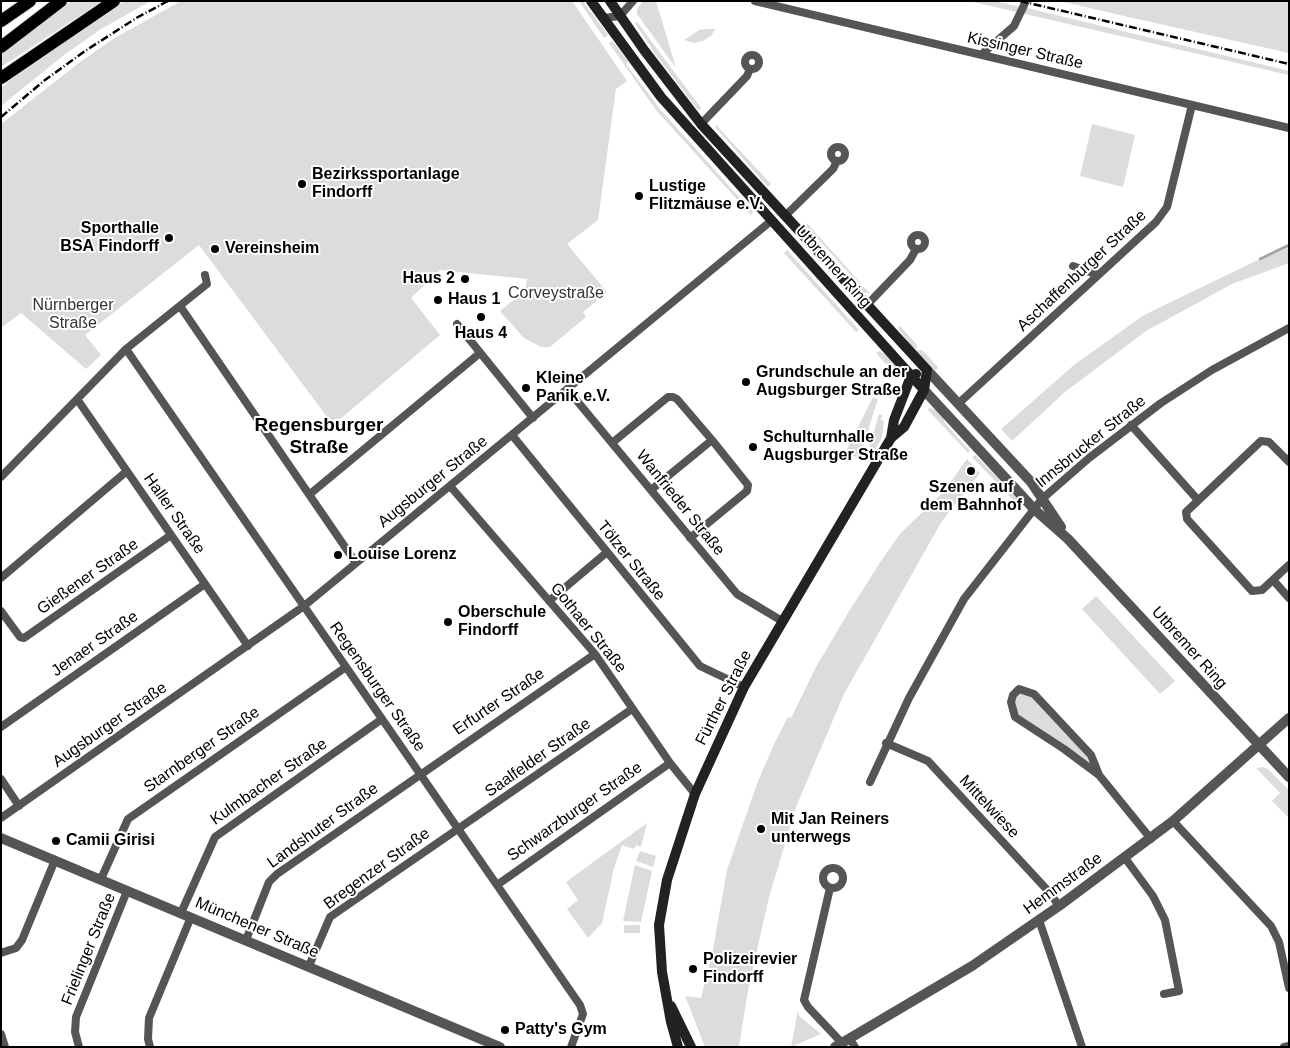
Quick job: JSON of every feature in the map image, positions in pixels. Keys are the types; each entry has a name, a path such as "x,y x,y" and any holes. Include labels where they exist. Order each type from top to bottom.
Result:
{"highway":[{"path":"1,21 30,1"},
{"path":"1,37 57,1"},
{"path":"1,47 61,1"},
{"path":"1,78 114,1"}],"main road":[{"name":"Utbremer Ring","path":"591,1 661,97 924,390"},
{"name":"Utbremer Ring","path":"610,1 701,124 866,306 927,370"},
{"path":"911,376 927,370"},
{"name":"Fürther Straße","path":"678,1047 660,954 660,916 671,866 695,794 744,686 891,438 904,427 924,390 927,370"},
{"name":"Fürther Straße","path":"891,438 894,420 911,376"},
{"name":"Fürther Straße","path":"667,998 691,1047"}],"street":[{"path":"602,18 620,16 634,1"},
{"name":"Kissinger Straße","path":"755,1 1289,128"},
{"path":"982,54 1014,26 1026,1"},
{"path":"701,124 747,76 750,69"},
{"name":"Aschaffenburger Straße","path":"959,403 1156,222 1168,207 1192,105"},
{"name":"Utbremer Ring","path":"785,216 833,168 837,161"},
{"name":"Augsburger Straße","path":"1,818 304,606 771,221"},
{"name":"Utbremer Ring","path":"866,306 910,260 916,249"},
{"path":"1073,266 1098,275"},
{"path":"205,275 207,284"},
{"path":"1,477 4,468 77,399 126,349 215,277"},
{"path":"180,306 356,563"},
{"path":"457,324 533,418"},
{"name":"Innsbrucker Straße","path":"870,782 886,743 964,599 1042,498 1131,425 1212,370 1289,328"},
{"name":"Regensburger Straße","path":"126,349 580,1005 583,1014 571,1047"},
{"path":"310,494 480,353"},
{"name":"Utbremer Ring","path":"927,370 1031,482 1068,538"},
{"name":"Wanfrieder Straße","path":"568,390 737,594 782,621"},
{"name":"Utbremer Ring","path":"924,390 1034,509 1068,538 1289,777"},
{"path":"612,442 668,397 677,399 712,440 748,485 747,491 690,538"},
{"name":"Haller Straße","path":"77,399 248,646"},
{"path":"1131,425 1197,499"},
{"name":"Tölzer Straße","path":"512,435 606,553 700,666 744,686"},
{"path":"651,490 712,440"},
{"path":"1289,462 1270,442 1261,441 1197,499 1186,512 1187,519 1252,591 1262,590 1289,565"},
{"path":"1,578 127,471"},
{"name":"Gothaer Straße","path":"450,486 595,654 670,763 695,794"},
{"name":"Gießener Straße","path":"2,614 20,637 24,638 171,535"},
{"path":"549,601 606,553"},
{"path":"1273,580 1289,598"},
{"name":"Jenaer Straße","path":"1,727 206,584"},
{"name":"Erfurter Straße","path":"420,774 595,654"},
{"name":"Starnberger Straße","path":"101,879 128,819 346,667"},
{"path":"1099,775 1091,755 1034,694 1019,690 1013,695 1010,702 1015,717 1064,749 1099,775 1151,838"},
{"name":"Saalfelder Straße","path":"458,828 632,708"},
{"name":"Hemmstraße","path":"845,1044 972,966 1125,858 1173,821 1289,718"},
{"name":"Kulmbacher Straße","path":"150,1047 147,1028 149,1018 172,962 186,915 214,837 382,719"},
{"name":"Mittelwiese","path":"886,743 928,761 1050,893 1059,906"},
{"name":"Schwarzburger Straße","path":"497,885 670,763"},
{"name":"Landshuter Straße","path":"246,940 269,882 277,874 420,774"},
{"path":"1,779 19,806"},
{"path":"1173,821 1271,926 1279,942 1289,988"},
{"name":"Bregenzer Straße","path":"308,966 330,917 458,828"},
{"name":"Münchener Straße","path":"1,838 500,1047"},
{"path":"1125,858 1160,907 1179,991 1164,994"},
{"path":"1,953 16,948 22,940 55,860"},
{"path":"830,888 804,1000 808,1007 845,1044"},
{"name":"Frielinger Straße","path":"79,1047 75,1032 76,1016 127,891"},
{"path":"1039,920 1082,1047"},
{"path":"1,1034 5,1047"},
{"path":"1284,1047 1289,1046"}],"green space":[{"path":"72,1 102,1 1,67 1,54 44,20"},
{"path":"125,1 151,1 101,29 64,55 1,106 1,88 40,57"},
{"name":"Bezirkssportanlage Findorff","path":"181,1 572,1 627,81 616,89 598,220 567,244 607,292 583,312 586,317 550,347 541,347 524,338 500,311 525,291 527,279 440,270 411,298 440,335 333,425 199,245 85,335 101,355 86,369 21,313 1,328 1,124 80,62 113,39"},
{"path":"579,1 583,1 608,35 604,38"},
{"path":"643,1 656,1 676,68 637,14 637,9"},
{"path":"969,1 994,1 1031,9 1289,71 1289,75"},
{"path":"1060,1 1289,1 1289,53 1124,16"},
{"path":"637,22 701,108 699,111 656,55 635,23"},
{"path":"715,29 711,36 703,41 694,43 684,40 699,30"},
{"path":"612,41 628,61 626,64 660,109 739,197 744,199 753,212 751,215 656,110 609,43"},
{"path":"1092,124 1135,135 1123,187 1080,176"},
{"path":"716,125 771,184 768,187 715,127"},
{"path":"807,223 870,294 863,292 854,283 856,281 808,228 805,229 804,227"},
{"path":"1289,245 1289,263 1232,284 1146,331 1065,392 1012,441 1001,429 1074,365 1144,315"},
{"path":"787,250 859,330 856,332 784,253"},
{"path":"900,326 918,346 914,350 898,328"},
{"path":"922,350 938,367 936,371 915,351"},
{"path":"879,351 893,362 896,367 892,371 876,353"},
{"path":"873,397 878,399 860,456 857,458 846,451"},
{"path":"929,408 937,410 944,418 944,422 970,451 968,453 928,410"},
{"path":"879,414 882,415 881,420 884,421 882,437 869,461 866,460"},
{"path":"975,455 1021,501 1022,509 972,457"},
{"path":"967,459 980,473 942,521 844,694 796,807 769,897 748,990 739,1047 705,1047 685,996 701,998 713,949 727,870 758,781 775,742 788,717 791,718 816,667 881,561 900,534 944,491"},
{"path":"1096,596 1175,681 1160,694 1082,609"},
{"path":"1024,692 1030,695 1088,756 1094,766 1015,713 1014,699 1019,693"},
{"path":"1263,767 1268,769 1289,790 1289,818 1272,801 1280,793 1256,768"},
{"path":"647,823 641,847 636,845 634,849 622,845 614,868 602,923 588,938 567,909 578,900 566,882"},
{"path":"640,851 656,856 653,867 636,861"},
{"path":"635,865 652,871 641,922 623,921"},
{"path":"624,925 640,925 640,933 624,933"},
{"path":"798,1010 799,1016 821,1034 791,1047"}],"waterway":[{"path":"1260,259 1289,245"}],"railway":[{"path":"1,117 45,80 85,51 138,17 168,1"},
{"path":"1020,1 1289,64"}],"place":[{"name":"Bezirkssportanlage Findorff","path":"302,184"},
{"name":"Lustige Flitzmäuse e.V.","path":"639,196"},
{"name":"Sporthalle BSA Findorff","path":"169,238"},
{"name":"Vereinsheim","path":"215,249"},
{"name":"Haus 2","path":"465,279"},
{"name":"Haus 1","path":"438,300"},
{"name":"Haus 4","path":"481,317"},
{"name":"Grundschule an der Augsburger Straße","path":"746,382"},
{"name":"Kleine Panik e.V.","path":"526,388"},
{"name":"Schulturnhalle Augsburger Straße","path":"753,447"},
{"name":"Szenen auf dem Bahnhof","path":"971,471"},
{"name":"Louise Lorenz","path":"338,555"},
{"name":"Oberschule Findorff","path":"448,622"},
{"name":"Mit Jan Reiners unterwegs","path":"761,829"},
{"name":"Camii Girisi","path":"56,841"},
{"name":"Polizeirevier Findorff","path":"693,969"},
{"name":"Patty's Gym","path":"505,1030"}],"district":[{"name":"Regensburger Straße","path":"319,437"}],"park label":[{"name":"Corveystraße","path":"556,294"},
{"name":"Nürnberger Straße","path":"73,315"}]}
